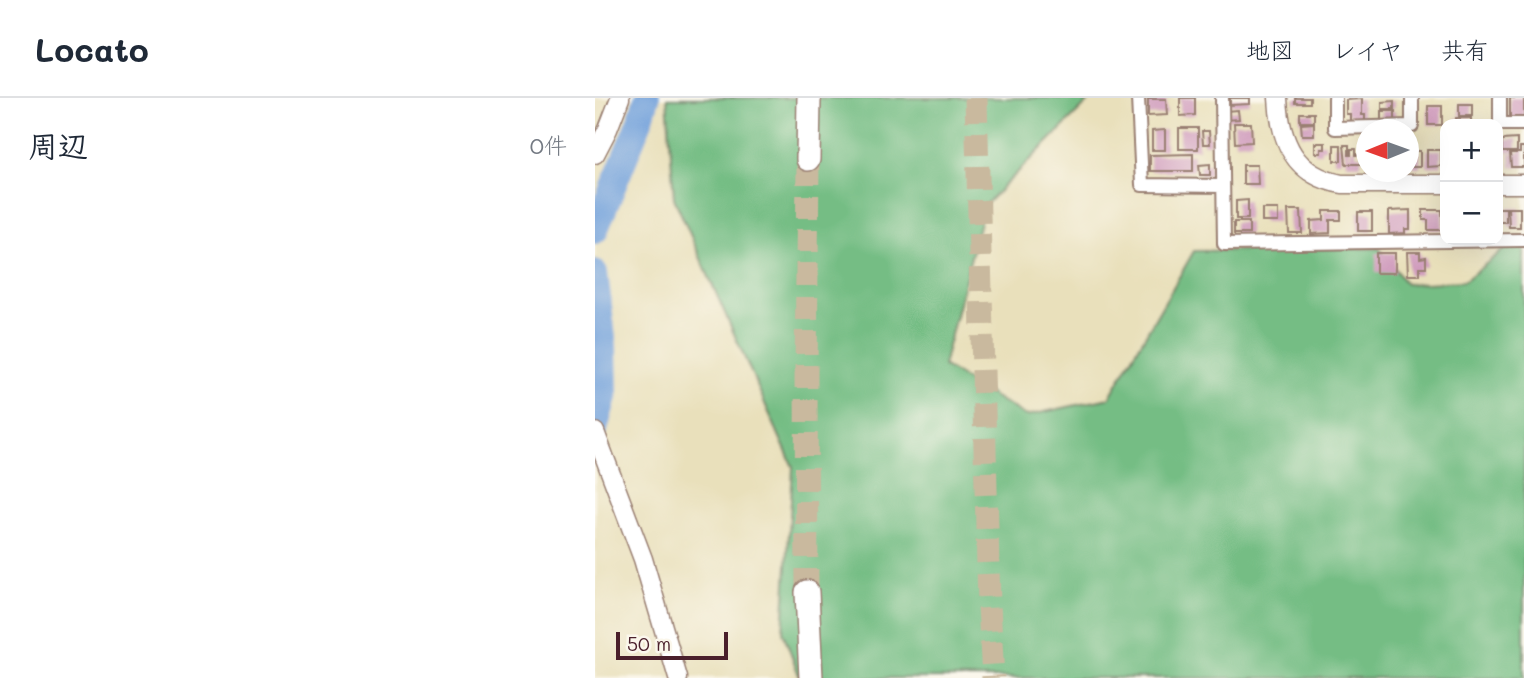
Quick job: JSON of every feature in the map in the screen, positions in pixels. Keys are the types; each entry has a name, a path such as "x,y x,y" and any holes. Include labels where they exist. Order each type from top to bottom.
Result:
{"highway":[{"path":"808,159 809,98"},
{"path":"807,592 811,678"}],"main road":[{"path":"595,154 620,98"},
{"path":"1278,98 1281,126 1287,146 1307,171 1329,182 1342,184 1440,184"},
{"path":"1503,184 1524,184"},
{"path":"595,432 643,559 678,678"}],"street":[{"path":"1137,98 1142,185 1223,186"},
{"path":"1222,98 1224,244 1524,240"},
{"path":"1335,98 1335,128 1412,126 1412,98"},
{"path":"1500,98 1500,124 1524,124"}],"green space":[{"path":"667,98 1092,98 984,206 943,366 1026,416 1109,398 1194,251 1379,248 1406,284 1464,281 1511,244 1524,244 1524,678 800,678 783,632 793,467 674,198"}],"building":[{"path":"1180,98 1195,98 1195,115 1180,116"},
{"path":"1230,98 1250,98 1250,104 1230,105"},
{"path":"1295,98 1310,98 1310,103 1295,103"},
{"path":"1510,98 1524,98 1524,119 1510,119"},
{"path":"1148,99 1166,99 1167,115 1148,116"},
{"path":"1362,99 1362,115 1365,115 1365,119 1350,122 1350,114 1346,114 1346,100"},
{"path":"1394,101 1394,109 1382,109 1382,102"},
{"path":"1459,104 1472,104 1472,116 1459,116"},
{"path":"1428,106 1442,106 1440,125 1428,125"},
{"path":"1238,110 1239,119 1225,120 1225,111"},
{"path":"1381,111 1395,111 1395,119 1381,119"},
{"path":"1300,113 1314,113 1314,122 1300,122"},
{"path":"1234,123 1251,123 1252,142 1235,143"},
{"path":"1314,123 1314,135 1302,135 1301,124"},
{"path":"1179,128 1198,128 1198,149 1179,149"},
{"path":"1165,130 1165,150 1152,150 1152,131"},
{"path":"1202,131 1209,131 1210,144 1203,144"},
{"path":"1517,139 1517,152 1503,152 1503,140"},
{"path":"1315,143 1325,143 1325,149 1321,149 1321,153 1315,153"},
{"path":"1334,145 1341,145 1341,161 1334,161"},
{"path":"1344,145 1349,145 1349,155 1351,149 1356,149 1356,164 1346,164"},
{"path":"1520,147 1524,147 1524,167 1511,167 1510,153 1520,153"},
{"path":"1427,150 1440,150 1440,166 1427,167"},
{"path":"1193,154 1193,171 1150,171 1150,155"},
{"path":"1210,164 1210,175 1200,175 1199,165"},
{"path":"1243,165 1257,165 1258,184 1243,184"},
{"path":"1248,200 1248,219 1236,219 1236,201"},
{"path":"1503,208 1506,208 1506,222 1503,222"},
{"path":"1508,208 1520,208 1520,227 1509,227"},
{"path":"1262,209 1278,209 1278,222 1262,222"},
{"path":"1288,210 1301,210 1302,233 1289,233"},
{"path":"1410,210 1410,229 1405,229 1405,233 1389,234 1389,211"},
{"path":"1423,210 1440,210 1440,230 1428,230 1428,220 1423,220"},
{"path":"1324,211 1341,211 1341,220 1330,220 1330,233 1311,234 1311,221 1324,220"},
{"path":"1358,212 1372,212 1372,231 1358,231"},
{"path":"1234,222 1249,222 1249,234 1234,234"},
{"path":"1407,252 1420,252 1420,258 1426,257 1426,267 1420,267 1420,275 1408,275"},
{"path":"1376,253 1395,253 1395,273 1376,273"}],"waterway":[{"path":"595,231 647,98"},
{"path":"595,273 604,346 605,393 595,429"}],"tunnel":[{"path":"976,98 993,678"},
{"path":"807,592 808,159"}]}
